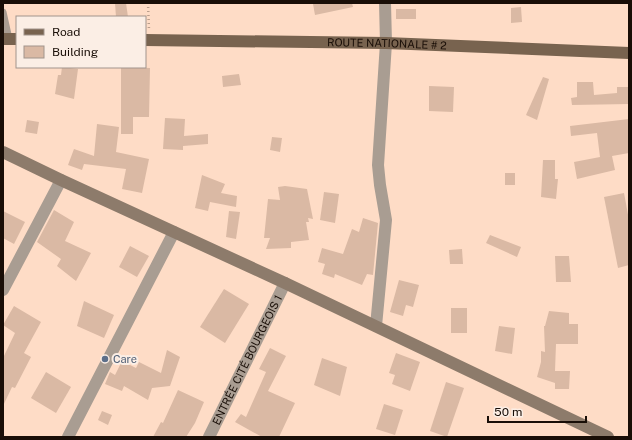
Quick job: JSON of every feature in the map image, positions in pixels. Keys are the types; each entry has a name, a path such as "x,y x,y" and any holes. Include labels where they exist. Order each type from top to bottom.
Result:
{"main road":[{"name":"ROUTE NATIONALE # 2","path":"148,40 386,43 629,54"},
{"path":"3,152 286,283 608,437"}],"street":[{"path":"376,326 386,220 378,165 386,43 385,3"},
{"path":"3,290 61,180"},
{"path":"68,437 174,232"},
{"name":"ENTRÉE CITÉ BOURGEOIS 1","path":"209,437 286,283"}],"lane":[{"path":"3,12 10,39"}],"path":[{"path":"148,3 148,40"}],"building":[{"path":"115,3 126,3 128,16 116,16"},
{"path":"352,3 353,7 315,15 313,4"},
{"path":"521,7 522,22 511,23 511,8"},
{"path":"396,9 416,9 416,19 396,19"},
{"path":"62,68 78,69 74,99 55,94 58,75 61,75"},
{"path":"121,68 150,68 149,117 133,117 133,134 121,134"},
{"path":"239,74 241,85 223,87 222,76"},
{"path":"543,77 549,79 537,120 526,115"},
{"path":"577,82 593,82 594,95 617,93 617,87 629,87 629,104 572,105 571,98 577,97"},
{"path":"429,86 454,87 453,112 429,111"},
{"path":"165,118 185,119 184,136 208,134 208,144 183,146 183,150 163,149"},
{"path":"629,119 629,153 612,156 615,170 577,179 574,162 600,157 597,133 571,136 570,126"},
{"path":"27,120 39,122 37,134 25,132"},
{"path":"97,124 119,127 116,152 149,159 142,193 122,189 126,169 84,164 82,170 68,165 74,149 94,156"},
{"path":"272,137 282,138 280,152 270,150"},
{"path":"543,160 555,160 555,179 558,179 556,199 541,197"},
{"path":"505,173 515,173 515,185 505,185"},
{"path":"202,175 225,184 221,193 237,196 236,207 210,202 208,211 195,208"},
{"path":"285,186 307,189 313,219 308,218 309,222 306,222 309,240 291,242 291,248 266,249 270,238 264,238 268,199 280,200 278,187"},
{"path":"324,192 339,194 335,223 320,220"},
{"path":"624,193 629,220 629,265 618,268 604,197"},
{"path":"54,210 74,222 65,241 91,253 76,281 57,266 61,259 37,242"},
{"path":"3,211 25,222 14,244 3,238"},
{"path":"229,211 240,212 236,239 226,237"},
{"path":"363,218 378,223 373,275 367,274 362,285 335,274 334,278 322,274 325,264 318,262 322,248 343,254 352,229 359,232"},
{"path":"490,235 521,247 517,257 486,243"},
{"path":"130,246 149,256 137,277 119,267"},
{"path":"462,249 463,264 450,264 449,250"},
{"path":"555,256 569,256 571,282 556,282"},
{"path":"399,280 419,285 413,307 406,305 403,316 390,312"},
{"path":"224,289 249,304 225,343 200,327"},
{"path":"84,301 114,315 104,338 77,326"},
{"path":"14,306 41,322 24,353 31,357 15,388 12,387 3,406 3,358 15,333 3,325"},
{"path":"451,308 467,308 467,333 451,333"},
{"path":"549,311 569,313 569,324 578,324 578,344 556,344 555,371 570,371 569,389 555,389 555,383 537,377 541,362 541,351 545,352 544,326"},
{"path":"499,326 515,328 512,354 495,351"},
{"path":"270,348 286,356 268,391 295,403 279,437 262,437 235,422 241,414 246,417 266,372 259,369"},
{"path":"167,350 180,357 170,386 152,388 148,400 124,386 122,391 105,384 110,372 115,375 122,361 136,368 139,362 161,373"},
{"path":"396,353 420,362 410,391 392,384 395,375 389,373"},
{"path":"322,358 347,367 340,396 314,385"},
{"path":"46,372 71,387 56,413 31,398"},
{"path":"446,382 464,388 447,437 430,431"},
{"path":"178,390 204,402 195,423 186,437 153,437 161,422 163,423"},
{"path":"384,404 403,410 395,435 376,429"},
{"path":"102,411 112,415 108,425 98,420"}],"place":[{"name":"Care","path":"105,359"}]}
